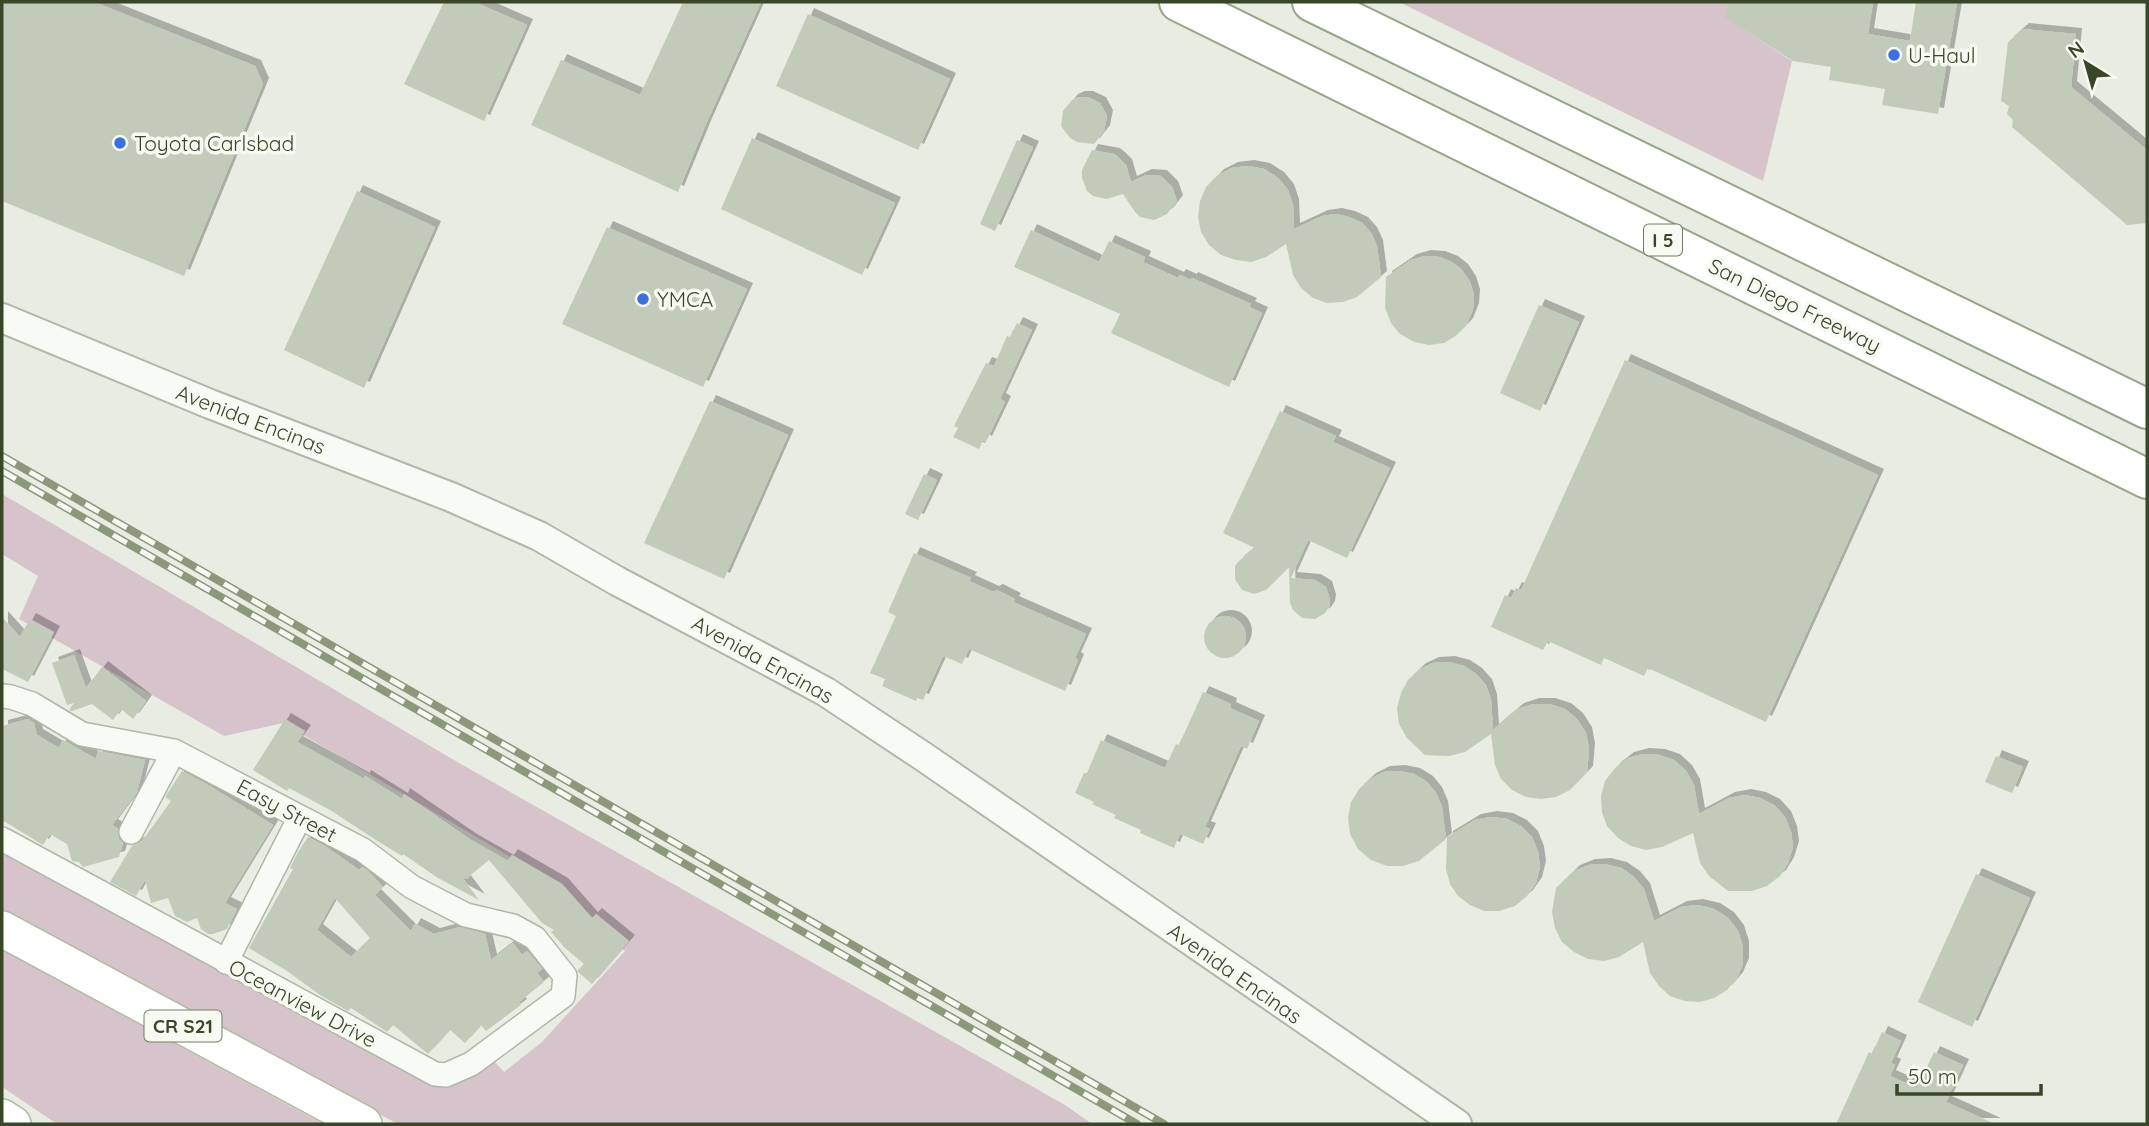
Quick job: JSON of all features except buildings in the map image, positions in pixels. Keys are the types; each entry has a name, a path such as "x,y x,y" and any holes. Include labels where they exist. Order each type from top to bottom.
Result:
{"highway":[{"name":"San Diego Freeway","path":"1179,2 2147,479"},
{"path":"1312,2 2147,409"}],"main road":[{"name":"CR S21","path":"2,929 364,1124"},
{"path":"2,1117 13,1124"}],"street":[{"name":"Avenida Encinas","path":"2,318 210,404 451,497 539,536 789,671 826,692 924,757 1457,1124"},
{"name":"Easy Street","path":"2,696 32,704 82,734 174,751 363,850 412,887 466,915 513,926 535,939 554,961"},
{"path":"131,832 174,751"},
{"path":"226,962 300,817"},
{"name":"Oceanview Drive","path":"2,839 435,1074 446,1075 471,1064 563,996 565,976 554,961"}],"shaded area":[{"path":"1399,2 1727,2 1726,18 1792,61 1763,181"},
{"path":"2,494 459,763 1065,1105 1092,1124 398,1124 2,912 2,853 416,1078 434,1083 492,1059 504,1072 542,1042 625,951 553,882 283,723 224,736 19,619 38,576 2,554"},
{"path":"2,950 323,1124 57,1124 2,1087"}],"railway":[{"path":"2,456 1164,1124"},
{"path":"2,471 1137,1124"}],"place":[{"name":"U-Haul","path":"1894,55"},
{"name":"Toyota Carlsbad","path":"120,143"},
{"name":"YMCA","path":"643,299"}]}
